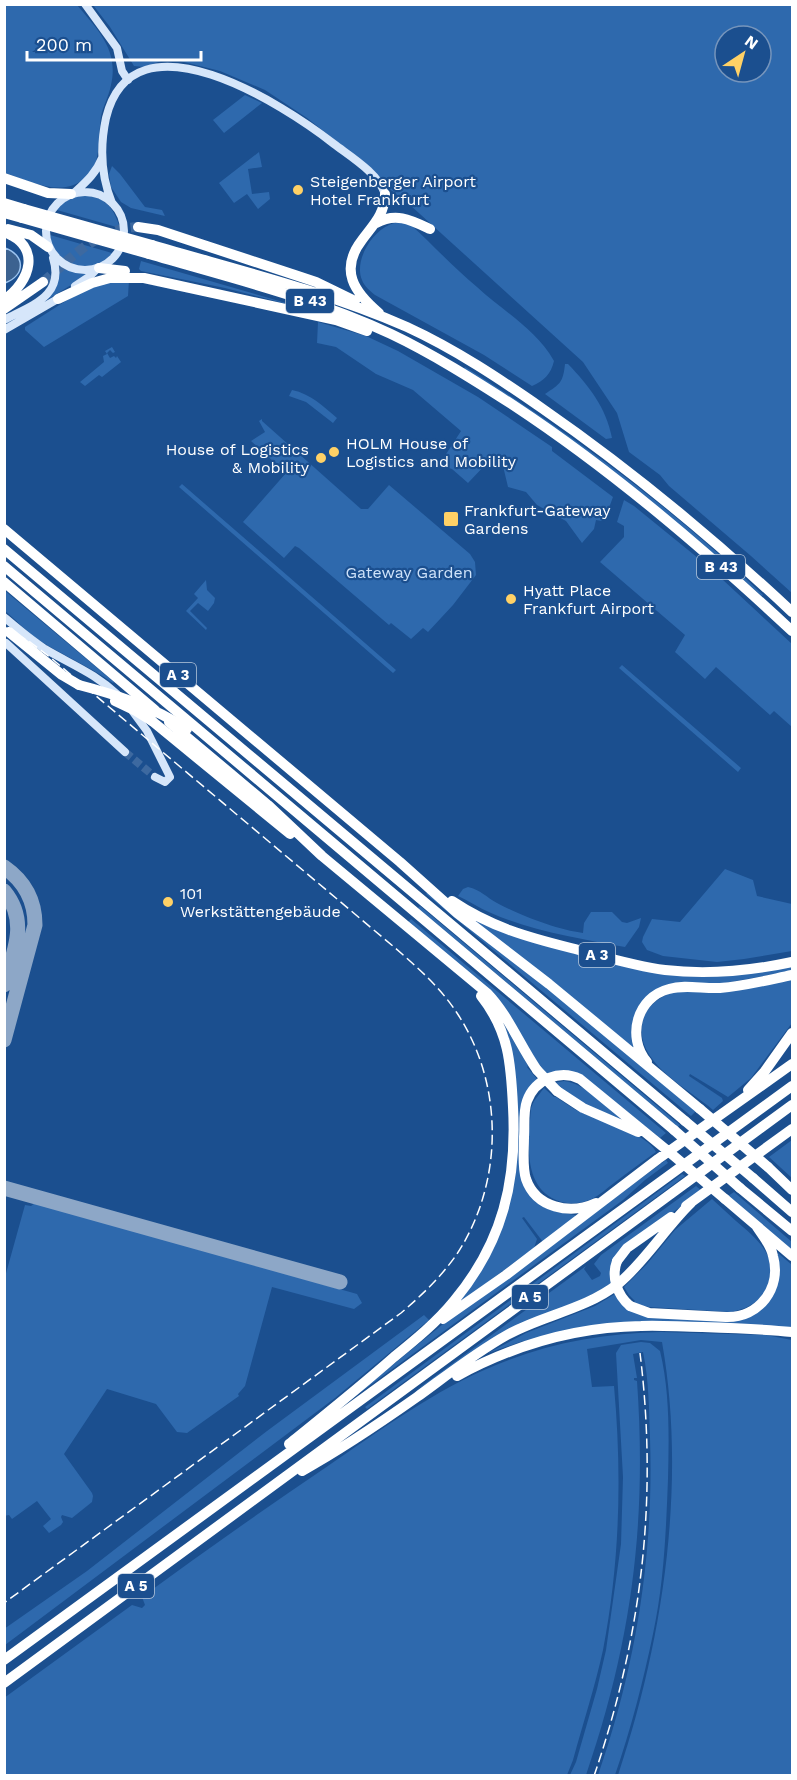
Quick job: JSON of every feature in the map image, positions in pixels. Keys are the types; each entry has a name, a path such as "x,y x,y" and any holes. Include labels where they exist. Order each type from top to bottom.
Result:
{"highway":[{"path":"4,178 48,193 72,194"},
{"path":"385,194 385,204 376,223 352,255 350,268 355,288 389,320"},
{"name":"B 43","path":"4,203 23,213 151,250 285,293 328,308 399,338 461,373 530,417 607,473 684,535 792,631"},
{"name":"B 43","path":"4,213 23,213"},
{"path":"376,223 390,217 403,217 430,229"},
{"path":"138,227 158,230 316,282 377,311"},
{"path":"4,230 31,236 50,250"},
{"path":"4,230 22,244 27,254 28,266 22,285 4,300"},
{"name":"B 43","path":"151,250 303,289 389,320 420,334 481,368 571,429 629,472 691,522 792,612"},
{"path":"98,268 142,273 160,280"},
{"path":"58,299 92,283 110,278 132,277 160,280 336,320 373,333 461,373"},
{"path":"4,309 43,282"},
{"name":"A 3","path":"4,529 364,831 458,913 549,984 657,1074"},
{"name":"A 3","path":"4,549 792,1212"},
{"name":"A 3","path":"4,566 792,1232"},
{"path":"4,582 276,812 322,856 487,993 505,1014 537,1070 557,1091 586,1110 627,1126 657,1142"},
{"path":"7,638 79,685 136,711 152,722 289,833 322,856"},
{"path":"79,685 129,699 150,708 215,744"},
{"name":"A 3","path":"418,878 462,908 499,928 646,967 711,973 743,971 792,962"},
{"path":"792,975 738,986 672,988 652,998 642,1010 636,1027 636,1040 641,1054 657,1074 792,1184"},
{"name":"A 5","path":"235,1491 416,1338 454,1301 478,1267 500,1221 511,1179 515,1137 509,1052 494,1013 468,979"},
{"path":"733,1106 765,1071 792,1033"},
{"path":"792,1064 733,1106 621,1187 596,1203 575,1209 556,1207 547,1203 537,1196 528,1183 523,1160 525,1111 532,1091 549,1077 560,1074 577,1077 657,1142 724,1199 757,1227 792,1257"},
{"name":"A 5","path":"4,1660 792,1086"},
{"name":"A 5","path":"4,1683 792,1105"},
{"path":"757,1227 772,1252 775,1272 773,1285 761,1304 738,1317 649,1313 630,1306 622,1297 616,1284 617,1261 627,1248 792,1129"},
{"path":"771,1169 792,1190"},
{"name":"A 5","path":"416,1338 506,1275 621,1187"},
{"path":"267,1489 350,1443 507,1335 536,1321 583,1305 606,1292 632,1270 670,1224 691,1203"},
{"path":"417,1397 472,1367 509,1351 548,1339 594,1330 640,1326 792,1332"}],"street":[{"path":"85,4 117,48 122,71 128,80"},
{"path":"112,203 104,177 102,156 108,111 119,89 128,80 147,70 165,65 183,67 218,77 251,91 286,110 377,178 385,194"},
{"path":"4,320 52,290 56,282 56,273 45,234 47,219 57,203 90,179 97,170 102,156"},
{"path":"4,330 58,299 116,254 124,236 122,218 112,203 105,197 92,193 72,194"},
{"path":"50,250 59,261 70,268 84,270 98,268"},
{"path":"4,617 35,642 87,670 119,695 147,731 170,777 166,782 158,779"},
{"path":"7,638 125,752"}],"green space":[{"path":"5,5 77,5 99,32 109,51 113,73 101,116 97,157 86,177 67,187 57,188 36,184 5,173"},
{"path":"93,5 792,5 792,593 669,486 660,475 629,452 617,413 583,362 410,205 387,187 369,167 307,118 265,90 220,71 172,59 144,67 134,66 110,27"},
{"path":"245,95 262,103 224,133 213,120"},
{"path":"259,152 262,167 248,169 252,194 269,192 270,199 258,209 247,194 234,203 219,183"},
{"path":"112,166 145,207 162,210 165,216 131,208 121,202 111,187 109,174"},
{"path":"82,195 97,198 107,204 120,228 57,210 68,200"},
{"path":"403,222 412,226 469,280 538,339 554,361 549,373 540,382 532,386 484,355 375,295 367,288 360,273 362,256 366,248 382,229"},
{"path":"50,235 112,253 96,266 86,268 76,266 59,254 53,246"},
{"path":"141,261 307,309 225,288 141,271 139,269"},
{"path":"58,264 72,272 89,274 11,322 13,318 53,292 58,279"},
{"path":"129,280 128,296 44,347 25,330 25,327 75,295 99,284"},
{"path":"318,322 366,336 398,351 478,397 552,447 552,451 613,497 606,516 602,521 596,520 594,529 582,543 566,521 537,505 526,492 508,487 503,466 487,463 468,483 452,469 439,465 461,431 413,390 376,374 336,347 317,343"},
{"path":"112,347 115,352 110,350 107,353 110,358 117,356 121,362 102,377 99,375 85,386 80,382 104,362 103,356 107,354 105,351"},
{"path":"565,364 576,372 596,398 606,416 612,438 606,439 545,394 560,382"},
{"path":"465,367 544,418 620,473 693,532 763,595 659,508 464,369"},
{"path":"292,390 311,397 337,418 333,423 306,402 289,396"},
{"name":"Gateway Garden","path":"262,419 361,509 368,509 389,485 470,554 475,562 476,575 428,632 423,628 411,639 391,623 389,625 299,548 295,546 284,558 243,522 286,473 251,441 265,432 259,421"},
{"path":"182,484 396,670 393,673 179,487"},
{"path":"624,500 709,567 792,644 792,727 774,711 770,715 716,667 705,679 675,652 685,635 600,562 624,537 624,526 617,522"},
{"path":"206,580 207,590 215,598 214,603 208,611 198,603 190,611 207,628 206,630 186,611 198,598 194,594"},
{"path":"4,590 114,682 42,642 27,631 5,611"},
{"path":"622,665 741,768 738,772 619,668"},
{"path":"725,869 753,880 757,896 792,904 792,951 717,962 663,956 647,950 642,942 652,919 680,922"},
{"path":"468,887 516,912 551,925 583,933 584,923 591,912 612,912 622,922 627,923 641,918 639,927 625,947 557,934 507,919 458,896 463,889"},
{"path":"428,892 548,986 696,1111 691,1116 426,894"},
{"path":"420,906 680,1125 678,1127 418,908"},
{"path":"467,915 652,970 792,964 792,971 724,983 695,983 643,1002 635,1049"},
{"path":"411,919 666,1133 660,1138 580,1074 565,1070 545,1074 514,1025 406,924"},
{"path":"792,979 792,1023 751,1078 728,1097 690,1074 689,1076 722,1098 723,1101 713,1110 667,1074 648,1052 643,1040 643,1020 655,1002 670,993"},
{"path":"497,1012 527,1067 537,1079 532,1084 520,1165 547,1208 575,1215 576,1218 543,1242 524,1217 522,1218 537,1239 534,1248 451,1309 480,1268 517,1150"},
{"path":"564,1081 590,1092 628,1124 594,1111 554,1083"},
{"path":"544,1088 576,1110 643,1139 656,1152 592,1199 574,1203 556,1200 537,1184 530,1160 531,1108"},
{"path":"792,1140 792,1178 769,1157"},
{"path":"666,1160 668,1163 623,1200 346,1403 443,1324"},
{"path":"682,1174 685,1176 367,1409 365,1407"},
{"path":"696,1186 702,1191 625,1247 611,1284 415,1391 586,1266 584,1269 592,1280 600,1276 601,1273 594,1264 601,1255"},
{"path":"734,1192 792,1242 792,1251 728,1196"},
{"path":"712,1199 752,1235 765,1251 771,1269 770,1280 762,1296 751,1305 731,1312 638,1305 624,1287 647,1264 675,1230"},
{"path":"35,1203 357,1294 362,1303 354,1309 272,1287 245,1386 238,1394 239,1396 187,1433 177,1432 156,1404 107,1389 64,1454 92,1493 92,1502 72,1518 62,1515 61,1525 49,1533 43,1526 51,1519 37,1501 12,1519 9,1515 4,1516 5,1277 25,1205 31,1206"},
{"path":"778,1253 792,1265 792,1329 664,1322 523,1341 488,1353 526,1333 595,1306 615,1294 622,1305 724,1320 762,1308"},
{"path":"424,1315 429,1320 335,1398 5,1645 4,1629 87,1571 267,1431"},
{"path":"661,1332 766,1335 792,1340 792,1775 618,1775 634,1724 658,1616 671,1506 672,1450 669,1396 662,1342 641,1340 587,1349 592,1387 614,1386 619,1485 618,1518 613,1584 603,1650 567,1775 5,1775 4,1698 132,1605 142,1608 145,1605 142,1597 387,1425 452,1386 516,1357 556,1345 598,1337"},
{"path":"650,1343 660,1351 666,1382 668,1415 665,1537 657,1615 636,1705 615,1775 598,1775 623,1693 640,1609 645,1567 649,1524 650,1438 643,1352 633,1354 637,1378 634,1380 637,1381 640,1433 640,1483 632,1581 625,1629 615,1677 586,1775 570,1775 576,1762 606,1650 621,1544 623,1477 616,1353 621,1345"}],"shaded area":[{"path":"5,248 16,255 20,270 17,275 5,283"}],"taxiway":[{"path":"4,867 27,892 33,908 35,925 4,1040"},
{"path":"4,891 12,902 18,925 15,949 4,985"},
{"path":"4,1188 340,1282"}],"tunnel":[{"path":"43,282 75,254 97,239 123,229 138,227"},
{"path":"125,752 155,777"}],"railway":[{"path":"4,627 51,658 428,978 457,1013 472,1041 483,1070 490,1101 492,1133 490,1165 483,1196 472,1226 457,1254 424,1292 401,1313 4,1603"},
{"path":"594,1776 624,1671 642,1567 647,1461 640,1353"}],"place":[{"name":"Steigenberger Airport Hotel Frankfurt","path":"298,190"},
{"name":"HOLM House of Logistics and Mobility","path":"334,452"},
{"name":"House of Logistics & Mobility","path":"321,458"},
{"name":"Frankfurt-Gateway Gardens","path":"451,519"},
{"name":"Hyatt Place Frankfurt Airport","path":"511,599"},
{"name":"101 Werkstättengebäude","path":"168,902"}]}
